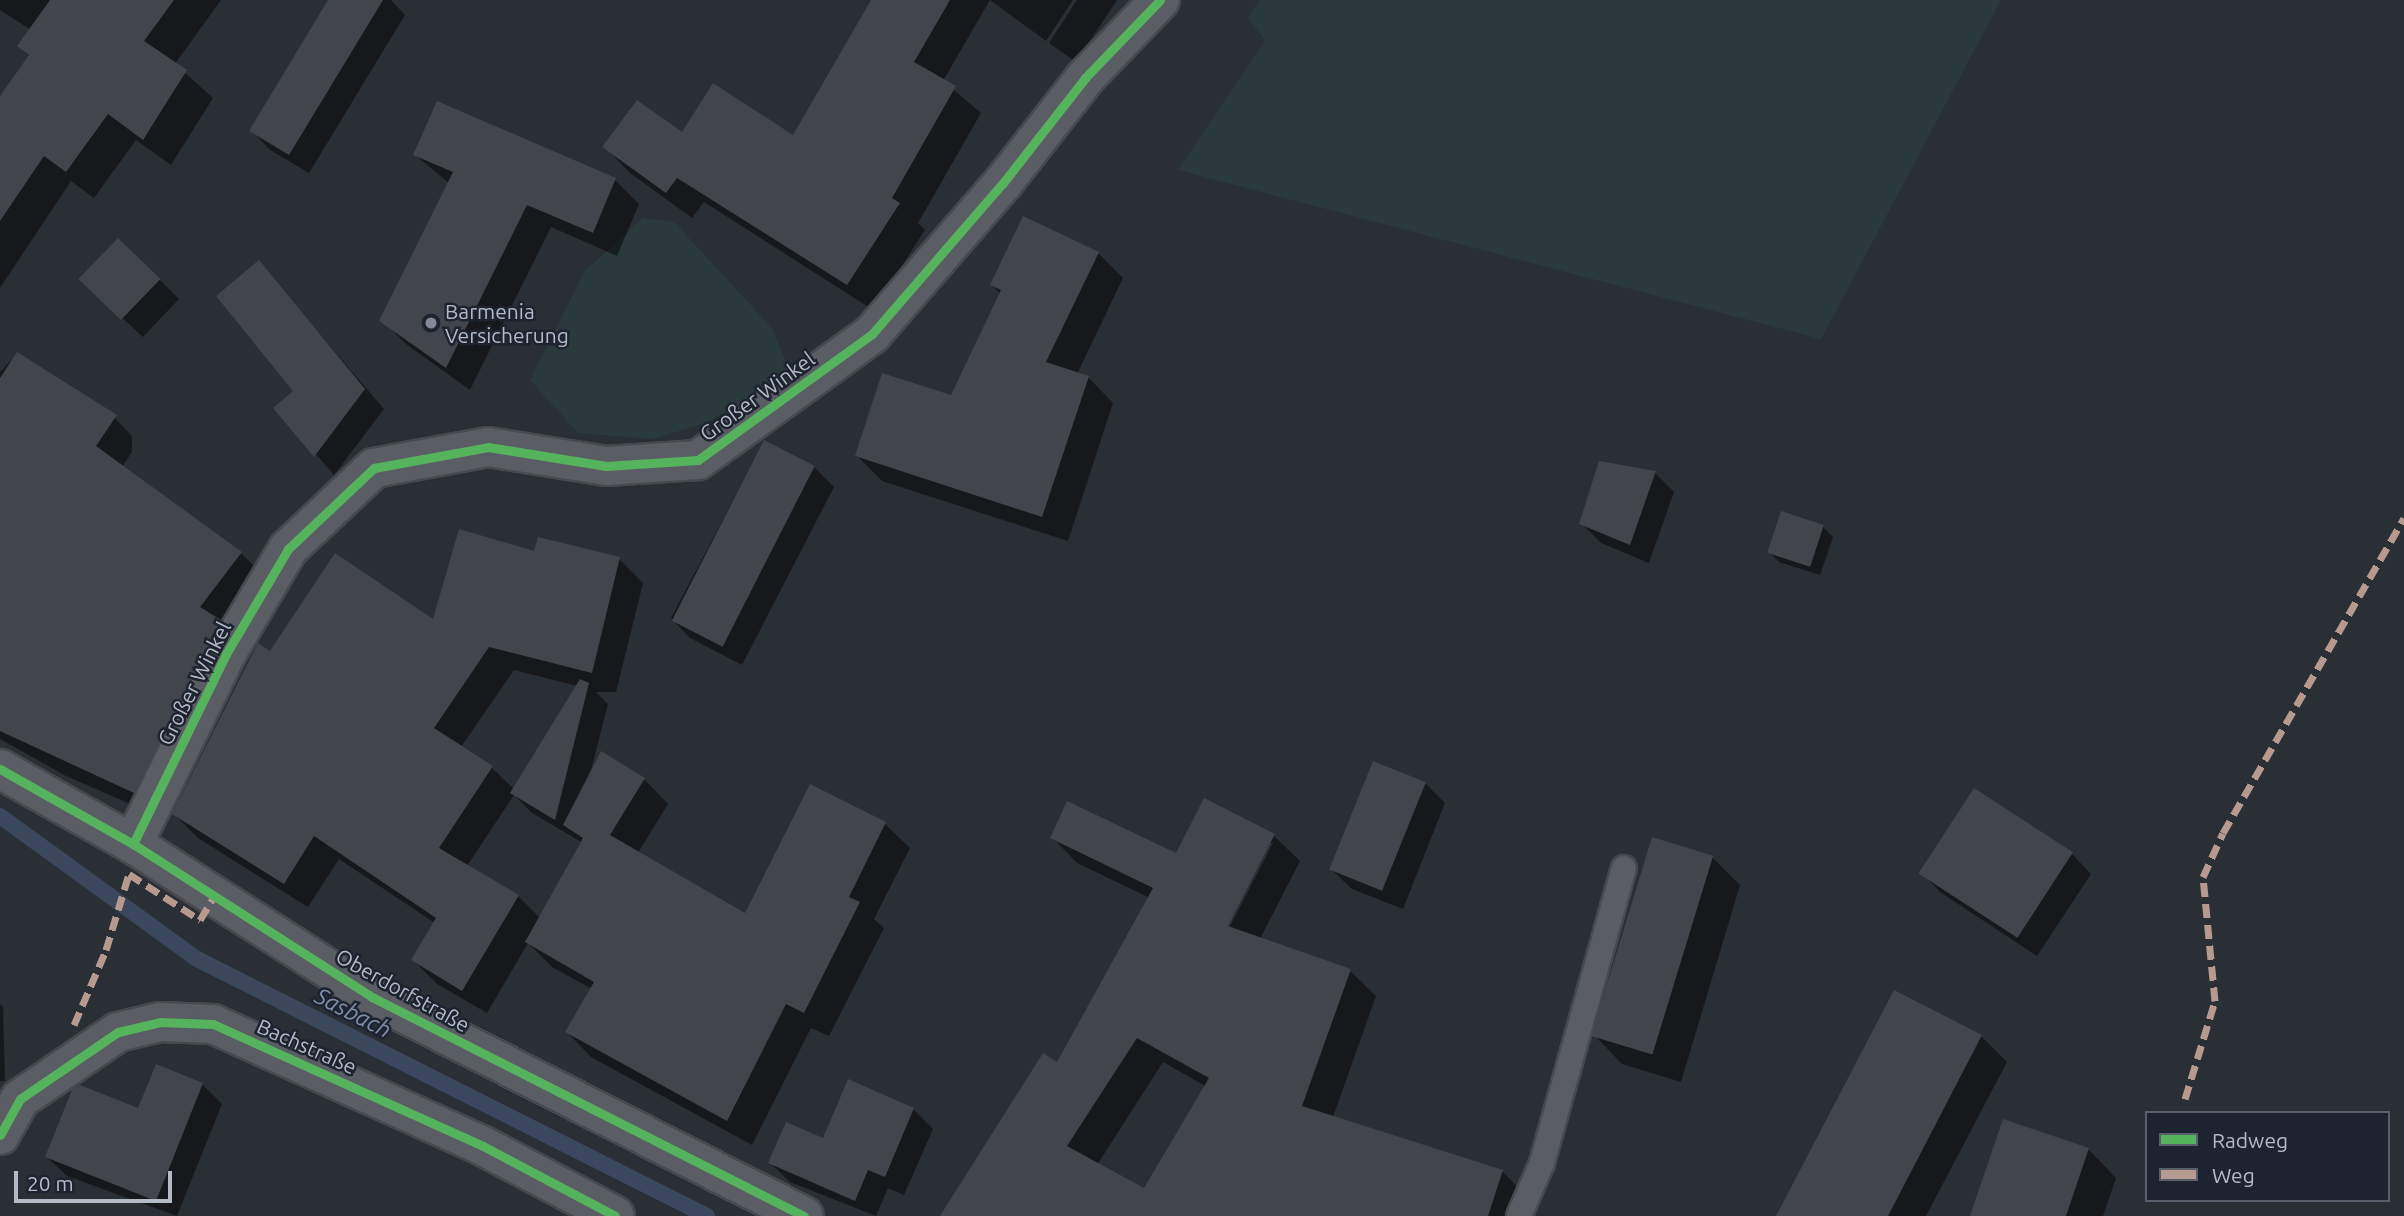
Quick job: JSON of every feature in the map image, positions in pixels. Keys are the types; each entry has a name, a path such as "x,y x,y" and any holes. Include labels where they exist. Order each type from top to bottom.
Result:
{"street":[{"name":"Großer Winkel","path":"133,844 226,654 288,549 374,468 488,447 606,466 698,460 872,334 1003,183 1085,78 1160,0"},
{"name":"Oberdorfstraße","path":"0,769 133,844 372,997 804,1216"},
{"name":"Bachstraße","path":"0,1135 20,1099 118,1032 160,1022 213,1024 483,1146 615,1216"}],"lane":[{"path":"1519,1216 1542,1163 1624,868"}],"shaded area":[{"path":"1260,0 2001,0 1821,339 1178,170 1265,41 1248,17"},
{"path":"643,218 674,222 772,328 790,371 709,422 653,439 578,433 530,380 585,271"}],"building":[{"path":"50,0 174,0 144,41 187,70 143,140 108,114 66,172 44,156 0,221 0,96 29,55 17,46"},
{"path":"328,0 383,0 289,155 249,131"},
{"path":"871,0 950,0 914,62 956,86 892,198 900,203 847,285 677,178 666,193 602,147 637,100 682,132 713,83 793,135"},
{"path":"437,101 616,178 593,233 527,205 446,368 379,321 453,172 413,155"},
{"path":"1023,216 1099,252 1046,362 1089,376 1042,517 855,456 882,373 951,395 1001,290 990,285"},
{"path":"118,238 160,279 121,320 78,279"},
{"path":"259,260 365,389 314,457 273,408 293,391 216,296"},
{"path":"17,352 117,415 96,446 242,552 200,607 221,620 134,793 0,731 0,378"},
{"path":"764,440 815,466 723,647 672,621"},
{"path":"1599,461 1656,471 1630,545 1579,524"},
{"path":"1781,511 1824,525 1810,567 1767,553"},
{"path":"459,529 534,551 538,537 620,557 592,673 489,647 434,728 493,766 439,848 519,895 462,991 411,960 436,918 314,836 284,884 172,814 258,643 270,651 335,553 433,619"},
{"path":"580,679 589,683 555,820 510,793"},
{"path":"601,751 645,778 610,835 745,913 810,784 886,822 849,897 860,902 804,1013 786,1004 727,1121 565,1032 594,982 525,942 583,838 563,825"},
{"path":"1373,761 1426,782 1382,891 1329,869"},
{"path":"1974,788 2073,852 2017,938 1918,874"},
{"path":"1204,798 1275,834 1228,926 1351,969 1302,1106 1503,1170 1488,1216 940,1216 1043,1053 1057,1062 1153,888 1050,838 1067,801 1176,853","holes":["1137,1038 1209,1078 1144,1188 1067,1146"]},
{"path":"1652,837 1713,856 1652,1055 1591,1036"},
{"path":"1894,990 1982,1035 1888,1216 1776,1216"},
{"path":"156,1064 203,1083 156,1201 45,1157 72,1090 80,1085 138,1108"},
{"path":"848,1079 914,1108 885,1177 868,1170 855,1201 768,1163 786,1122 823,1138"},
{"path":"2003,1119 2089,1148 2066,1216 1970,1216"}],"waterway":[{"name":"Sasbach","path":"0,816 197,959 707,1216"}],"marked path":[{"path":"2185,1099 2215,1001 2203,877 2223,833 2404,518"},
{"path":"74,1025 106,950 129,874 200,920 213,898"}],"cycle path":[{"path":"133,844 226,654 288,549 374,468 488,447 606,466 698,460 872,334 1003,183 1085,78 1160,0"},
{"path":"0,769 133,844 372,997 804,1216"},
{"path":"0,1135 20,1099 118,1032 160,1022 213,1024 483,1146 615,1216"}],"place":[{"name":"Barmenia Versicherung","path":"431,323"}]}
